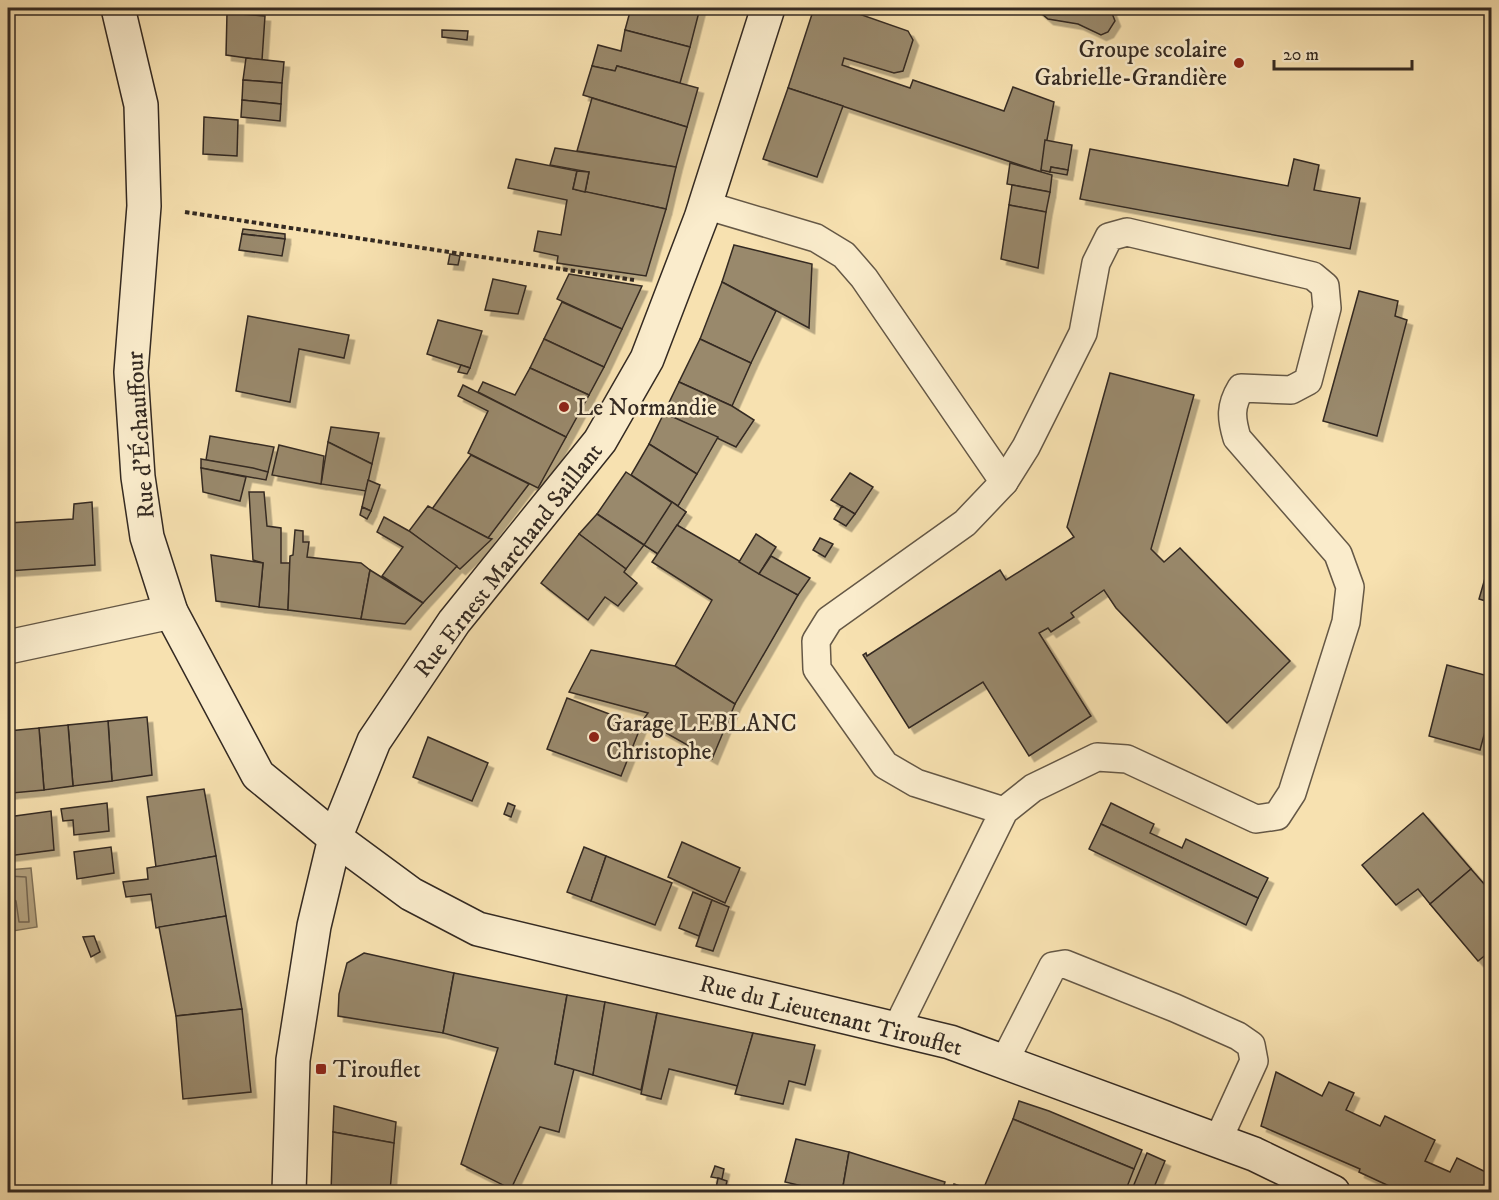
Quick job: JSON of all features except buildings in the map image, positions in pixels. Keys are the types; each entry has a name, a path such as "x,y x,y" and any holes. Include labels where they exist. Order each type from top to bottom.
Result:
{"street":[{"name":"Rue d'Échauffour","path":"118,8 141,105 144,206 131,372 138,477 147,537 171,612 258,776 335,838"},
{"name":"Rue Ernest Marchand Saillant","path":"289,1192 293,1060 314,926 335,838 374,741 454,622 600,441 647,359 705,205 768,8"},
{"path":"8,647 171,612"},
{"name":"Rue du Lieutenant Tirouflet","path":"335,838 411,894 478,928 950,1042 1254,1154 1333,1192"}],"lane":[{"path":"705,205 816,238 844,255 864,278 1004,482"},
{"path":"897,1028 1004,811 1033,788 1097,757 1128,759 1256,819 1276,816 1292,793 1346,622 1350,587 1338,554 1237,438 1231,417 1234,399 1241,388 1291,390 1308,381 1327,309 1325,286 1313,276 1127,232 1109,237 1096,263 1083,333 1026,447 1004,482 965,523 830,620 816,641 817,669 885,765 916,783 1004,811"},
{"path":"1004,1062 1053,966 1065,964 1227,1031 1251,1045 1254,1061 1218,1140"}],"path":[{"path":"144,206 676,286"}],"water":[{"path":"31,868 37,927 13,931 8,870"}],"place":[{"name":"Groupe scolaire Gabrielle-Grandière","path":"1239,63"},
{"name":"Le Normandie","path":"564,407"},
{"name":"Garage LEBLANC Christophe","path":"594,737"},
{"name":"Tirouflet","path":"321,1069"}]}
